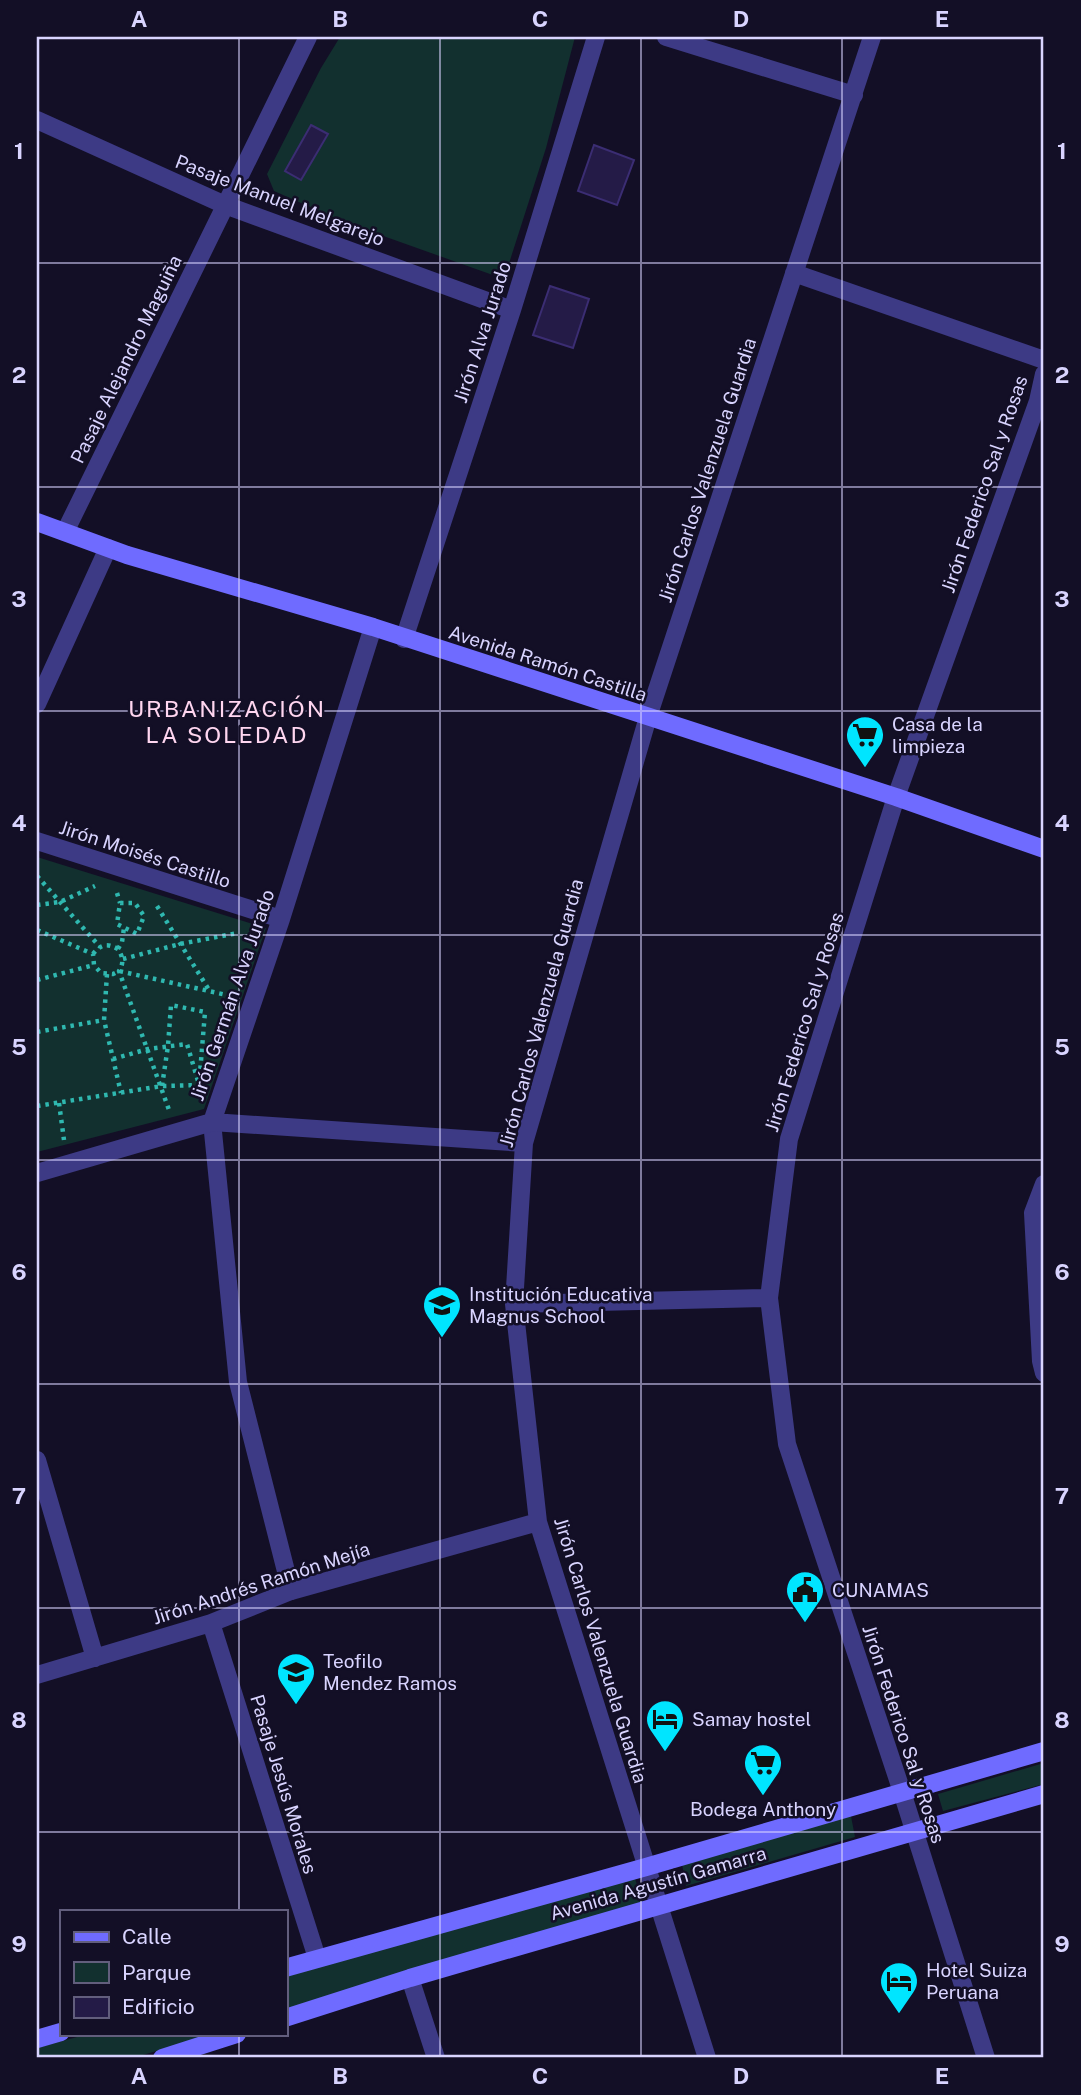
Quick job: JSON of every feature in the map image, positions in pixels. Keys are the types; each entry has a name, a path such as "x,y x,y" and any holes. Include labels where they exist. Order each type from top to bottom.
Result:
{"main road":[{"name":"Avenida Ramón Castilla","path":"37,522 108,548 373,627 896,797 1044,849"},
{"name":"Avenida Agustín Gamarra","path":"287,1967 646,1867 1044,1751"},
{"name":"Avenida Agustín Gamarra","path":"287,2017 410,1978 1044,1794"},
{"path":"37,2039 60,2032"},
{"path":"162,2058 231,2036"}],"street":[{"name":"Pasaje Alejandro Maguiña","path":"65,532 308,37"},
{"name":"Jirón Alva Jurado","path":"404,639 512,310 596,37"},
{"path":"666,37 854,95"},
{"name":"Jirón Carlos Valenzuela Guardia","path":"707,2058 538,1522 514,1304 524,1143 648,717 872,37"},
{"name":"Pasaje Manuel Melgarejo","path":"37,120 225,205 512,310"},
{"path":"794,273 1044,360"},
{"name":"Jirón Federico Sal y Rosas","path":"986,2058 788,1444 769,1298 789,1139 896,797 1041,402 1044,373"},
{"path":"37,704 108,548"},
{"name":"Jirón Germán Alva Jurado","path":"291,1591 238,1382 212,1122 281,919 373,627"},
{"name":"Jirón Moisés Castillo","path":"37,841 281,919"},
{"path":"37,1173 212,1122 524,1143"},
{"path":"1044,1184 1034,1213 1041,1361 1044,1373"},
{"path":"514,1304 769,1298"},
{"path":"37,1461 95,1658"},
{"name":"Jirón Andrés Ramón Mejía","path":"37,1675 211,1623 291,1591 538,1522"},
{"name":"Pasaje Jesús Morales","path":"211,1623 317,1958"},
{"path":"410,1978 436,2058"}],"path":[{"path":"37,876 100,947"},
{"path":"37,905 60,902 102,883"},
{"path":"153,900 210,991"},
{"path":"120,903 135,903 144,916 136,934 124,928 117,923 120,903"},
{"path":"118,949 124,928"},
{"path":"37,930 93,954"},
{"path":"122,959 242,932"},
{"path":"93,954 100,947 110,945 118,949 122,959 119,971"},
{"path":"93,954 94,965 101,973 119,971 242,998"},
{"path":"37,980 94,965"},
{"path":"119,971 172,1117"},
{"path":"107,974 104,1020 121,1093"},
{"path":"162,1086 171,1005 205,1012 199,1085"},
{"path":"37,1032 104,1020"},
{"path":"113,1059 148,1049 187,1044 202,1096"},
{"path":"37,1106 162,1086 199,1085"},
{"path":"59,1103 65,1143"}],"green space":[{"path":"340,37 575,37 546,148 504,279 344,222 274,191 267,174 321,68"},
{"path":"37,857 266,928 204,1109 37,1152"},
{"path":"1044,1763 1044,1784 943,1811 938,1794"},
{"path":"850,1811 855,1837 686,1886 682,1864"},
{"path":"634,1876 643,1902 287,2011 287,1976"},
{"path":"81,2036 206,2036 133,2058 37,2058 37,2048"}],"building":[{"path":"311,125 328,134 301,180 285,171"},
{"path":"594,145 634,160 617,205 578,191"},
{"path":"550,286 589,299 573,348 533,335"}],"place":[{"name":"Casa de la limpieza","path":"865,769"},
{"name":"Institución Educativa Magnus School","path":"442,1339"},
{"name":"CUNAMAS","path":"805,1624"},
{"name":"Teofilo Mendez Ramos","path":"296,1706"},
{"name":"Samay hostel","path":"665,1753"},
{"name":"Bodega Anthony","path":"763,1797"},
{"name":"Hotel Suiza Peruana","path":"899,2015"}],"district":[{"name":"URBANIZACIÓN LA SOLEDAD","path":"227,722"}]}
